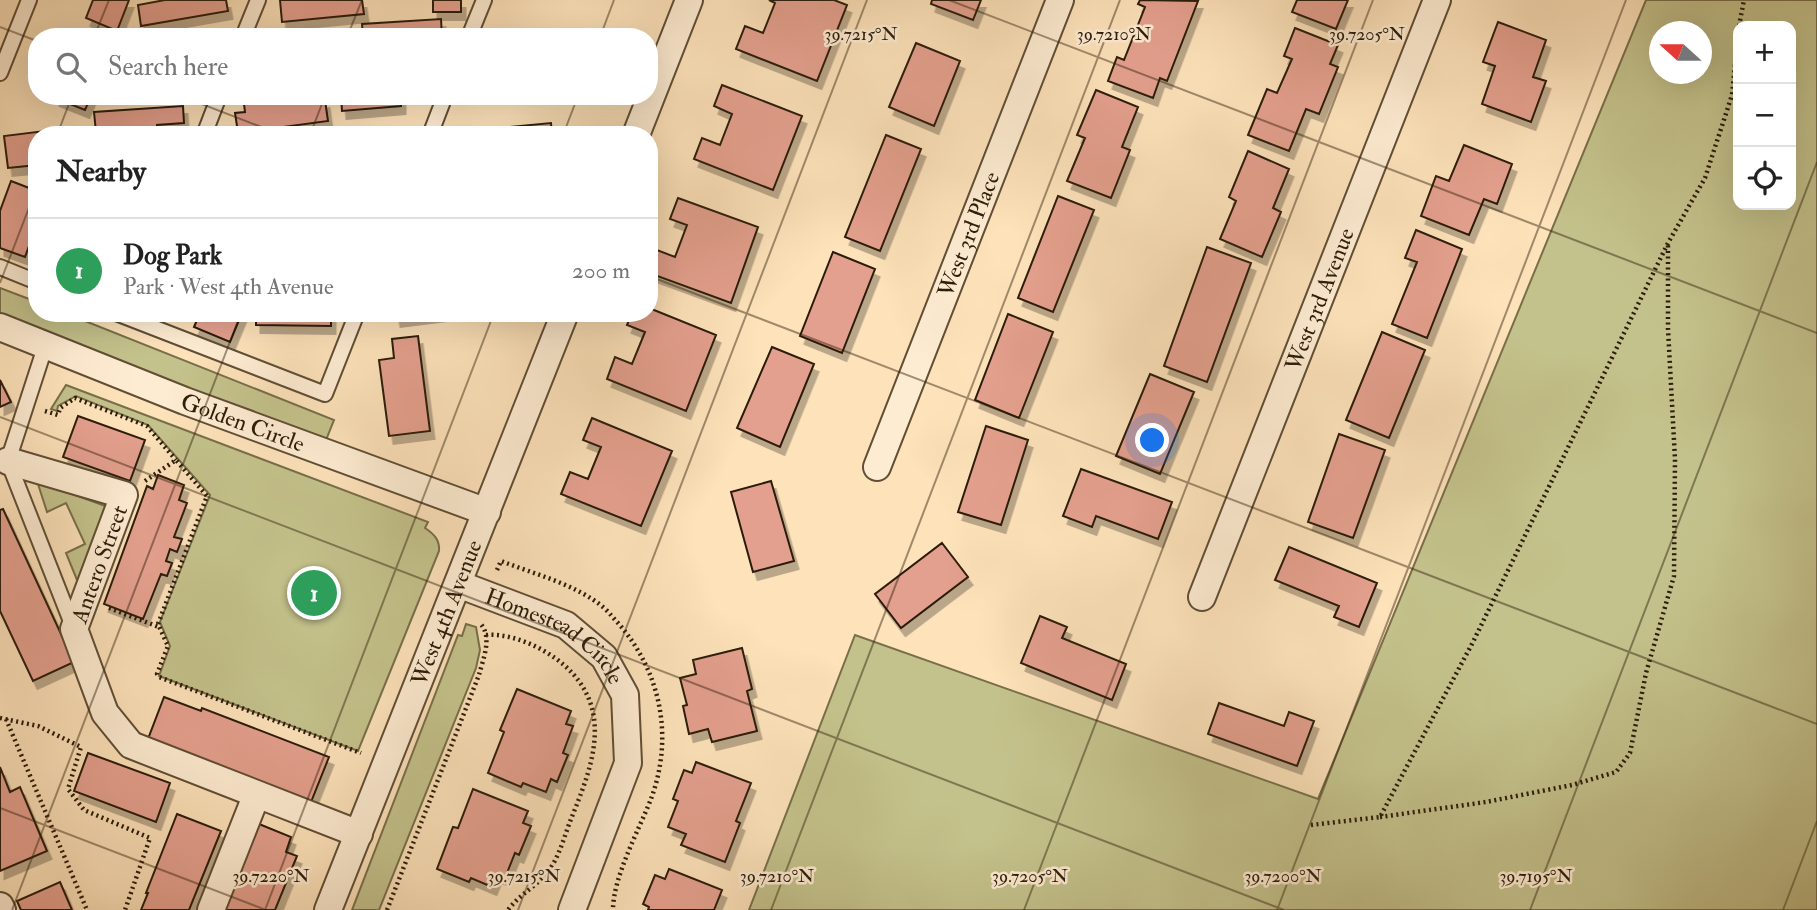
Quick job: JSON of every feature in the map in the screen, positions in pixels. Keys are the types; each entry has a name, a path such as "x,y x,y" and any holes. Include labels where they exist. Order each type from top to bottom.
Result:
{"street":[{"path":"658,79 689,0"},
{"name":"West 3rd Place","path":"877,467 1060,0"},
{"name":"West 3rd Avenue","path":"1202,597 1437,0"},
{"path":"640,126 648,105"},
{"name":"West 4th Avenue","path":"328,910 561,322"},
{"name":"Golden Circle","path":"0,327 186,401 487,512"},
{"name":"Antero Street","path":"4,460 124,495 74,629 105,713 131,745 359,834"},
{"name":"Homestead Circle","path":"458,584 566,625 604,657 625,695 628,763 572,910"},
{"path":"211,910 256,796"}],"lane":[{"path":"0,74 29,0"},
{"path":"247,28 258,0"},
{"path":"473,28 484,0"},
{"path":"207,126 216,105"},
{"path":"433,126 442,105"},
{"path":"0,267 28,278"},
{"path":"144,322 325,394 353,322"},
{"path":"46,344 4,460 74,629"}],"path":[{"path":"1740,21 1744,0"},
{"path":"1380,817 1473,642 1668,243 1705,178 1732,95 1733,84"},
{"path":"1311,825 1486,802 1572,785 1616,772 1630,753 1646,673 1674,576 1675,459 1668,329 1668,243"},
{"path":"26,405 58,415 60,408 75,398 147,426 208,496 158,624 168,646 157,674 159,677 361,753"},
{"path":"124,495 176,460"},
{"path":"85,598 159,627"},
{"path":"387,910 479,675 486,635 498,634 517,639 553,656 570,671 585,691 593,714 596,746 587,779 556,859 546,874 516,899 508,910"},
{"path":"3,718 87,910"},
{"path":"3,718 38,726 81,747 68,789 76,800 84,810 150,838 125,910"}],"shaded area":[{"path":"1646,0 1817,0 1817,910 749,910 855,635 1318,799"},
{"path":"0,288 28,299 28,322 88,322 334,420 326,440 0,317"},
{"path":"66,385 428,522 425,528 436,538 439,551 358,751 159,676 170,646 160,622 210,495 148,425 76,396 58,406 57,411 51,409"},
{"path":"37,481 108,507 79,585 66,553 85,544 66,503 47,512"},
{"path":"466,624 476,627 480,650 476,668 379,910 352,910 458,635 462,636"}],"building":[{"path":"93,0 129,0 118,28 110,28 86,18"},
{"path":"165,0 226,0 228,11 141,26 138,5"},
{"path":"280,0 362,0 364,14 282,22"},
{"path":"433,0 461,0 461,12 433,12"},
{"path":"769,0 834,0 847,5 817,81 736,49 745,26 763,33 775,3"},
{"path":"932,0 981,0 973,20 931,4"},
{"path":"1140,0 1198,1 1167,81 1160,78 1153,98 1108,81 1117,57 1124,60 1145,7 1138,4"},
{"path":"1297,0 1348,0 1336,29 1292,12"},
{"path":"441,19 442,28 362,28 362,24"},
{"path":"1498,22 1546,40 1533,77 1546,81 1531,122 1482,104 1495,66 1483,62"},
{"path":"1295,28 1338,45 1330,64 1338,67 1319,114 1306,109 1289,151 1248,135 1267,89 1277,93 1292,59 1284,56"},
{"path":"916,43 960,61 934,126 889,107"},
{"path":"722,85 802,116 773,190 694,159 702,138 720,145 732,114 714,106"},
{"path":"1096,90 1138,107 1122,147 1130,150 1111,198 1067,181 1085,138 1077,135"},
{"path":"72,105 87,105 85,110"},
{"path":"244,105 326,105 328,121 290,126 237,126 235,113 245,112"},
{"path":"342,105 401,105 401,106 342,111"},
{"path":"183,106 184,123 95,126 94,112"},
{"path":"551,123 551,126 520,126"},
{"path":"28,133 28,166 8,168 4,136"},
{"path":"886,135 921,149 880,251 845,237"},
{"path":"1464,145 1512,164 1497,204 1484,199 1469,235 1421,216 1436,176 1449,181"},
{"path":"1248,151 1289,169 1273,208 1281,212 1262,257 1220,239 1236,201 1229,197"},
{"path":"11,181 28,188 28,249 25,257 0,248 0,211"},
{"path":"1058,196 1094,210 1053,312 1018,298"},
{"path":"678,198 758,227 731,303 658,276 658,250 675,257 687,225 670,219"},
{"path":"1416,230 1462,249 1427,338 1392,324 1417,262 1405,258"},
{"path":"1207,247 1251,263 1207,382 1164,366"},
{"path":"833,252 875,269 842,353 800,336"},
{"path":"658,312 716,335 686,411 607,379 615,357 632,364 645,332 627,325 628,322 658,322"},
{"path":"1008,314 1053,332 1019,418 975,400"},
{"path":"196,322 238,322 230,342 194,327"},
{"path":"256,322 331,322 331,326 256,325"},
{"path":"1382,332 1425,350 1389,438 1346,420"},
{"path":"418,336 430,431 389,436 379,360 394,358 392,339"},
{"path":"772,347 814,364 780,447 737,428"},
{"path":"1150,374 1194,392 1160,474 1116,456"},
{"path":"0,380 11,402 0,407"},
{"path":"78,416 145,440 130,481 63,457"},
{"path":"592,418 672,451 641,526 561,494 570,472 588,479 601,447 583,440"},
{"path":"986,426 1028,440 1001,525 958,512"},
{"path":"1339,434 1385,450 1353,538 1308,522"},
{"path":"1081,469 1172,502 1158,539 1096,516 1092,527 1063,516"},
{"path":"158,475 184,485 179,500 187,503 174,537 182,539 177,552 170,549 166,561 172,563 167,576 161,574 143,619 104,604 147,486 153,489"},
{"path":"771,481 794,561 753,572 731,492"},
{"path":"3,509 74,662 33,681 0,611 0,510"},
{"path":"942,543 968,577 901,628 875,594"},
{"path":"1289,547 1377,583 1359,627 1334,617 1339,606 1275,580"},
{"path":"1040,616 1067,627 1062,638 1126,664 1112,700 1021,663"},
{"path":"742,648 752,689 747,691 757,731 712,742 708,729 689,734 683,706 687,705 680,678 696,674 693,660"},
{"path":"517,689 571,711 566,724 573,726 563,753 568,755 557,782 551,779 546,792 523,783 521,787 488,773 504,732 500,730"},
{"path":"164,697 201,711 202,708 329,757 311,802 148,739"},
{"path":"1219,703 1284,726 1289,712 1314,721 1297,766 1208,734"},
{"path":"88,753 170,783 156,822 74,791"},
{"path":"696,762 751,783 736,821 740,823 725,862 681,845 686,834 668,827 678,801 673,799 684,770 692,773"},
{"path":"0,767 10,792 20,787 47,851 0,871"},
{"path":"473,789 528,811 523,823 531,826 519,855 515,853 505,878 497,875 492,887 471,878 469,882 437,869 453,827 458,828"},
{"path":"177,814 221,831 189,910 141,910 146,893"},
{"path":"259,824 291,837 286,852 297,856 275,910 225,910"},
{"path":"669,869 722,890 714,910 648,910 649,907 643,904 655,875 665,879"},
{"path":"60,882 72,910 21,910 17,901"}],"place":[{"name":"Dog Park","path":"314,593"}]}
